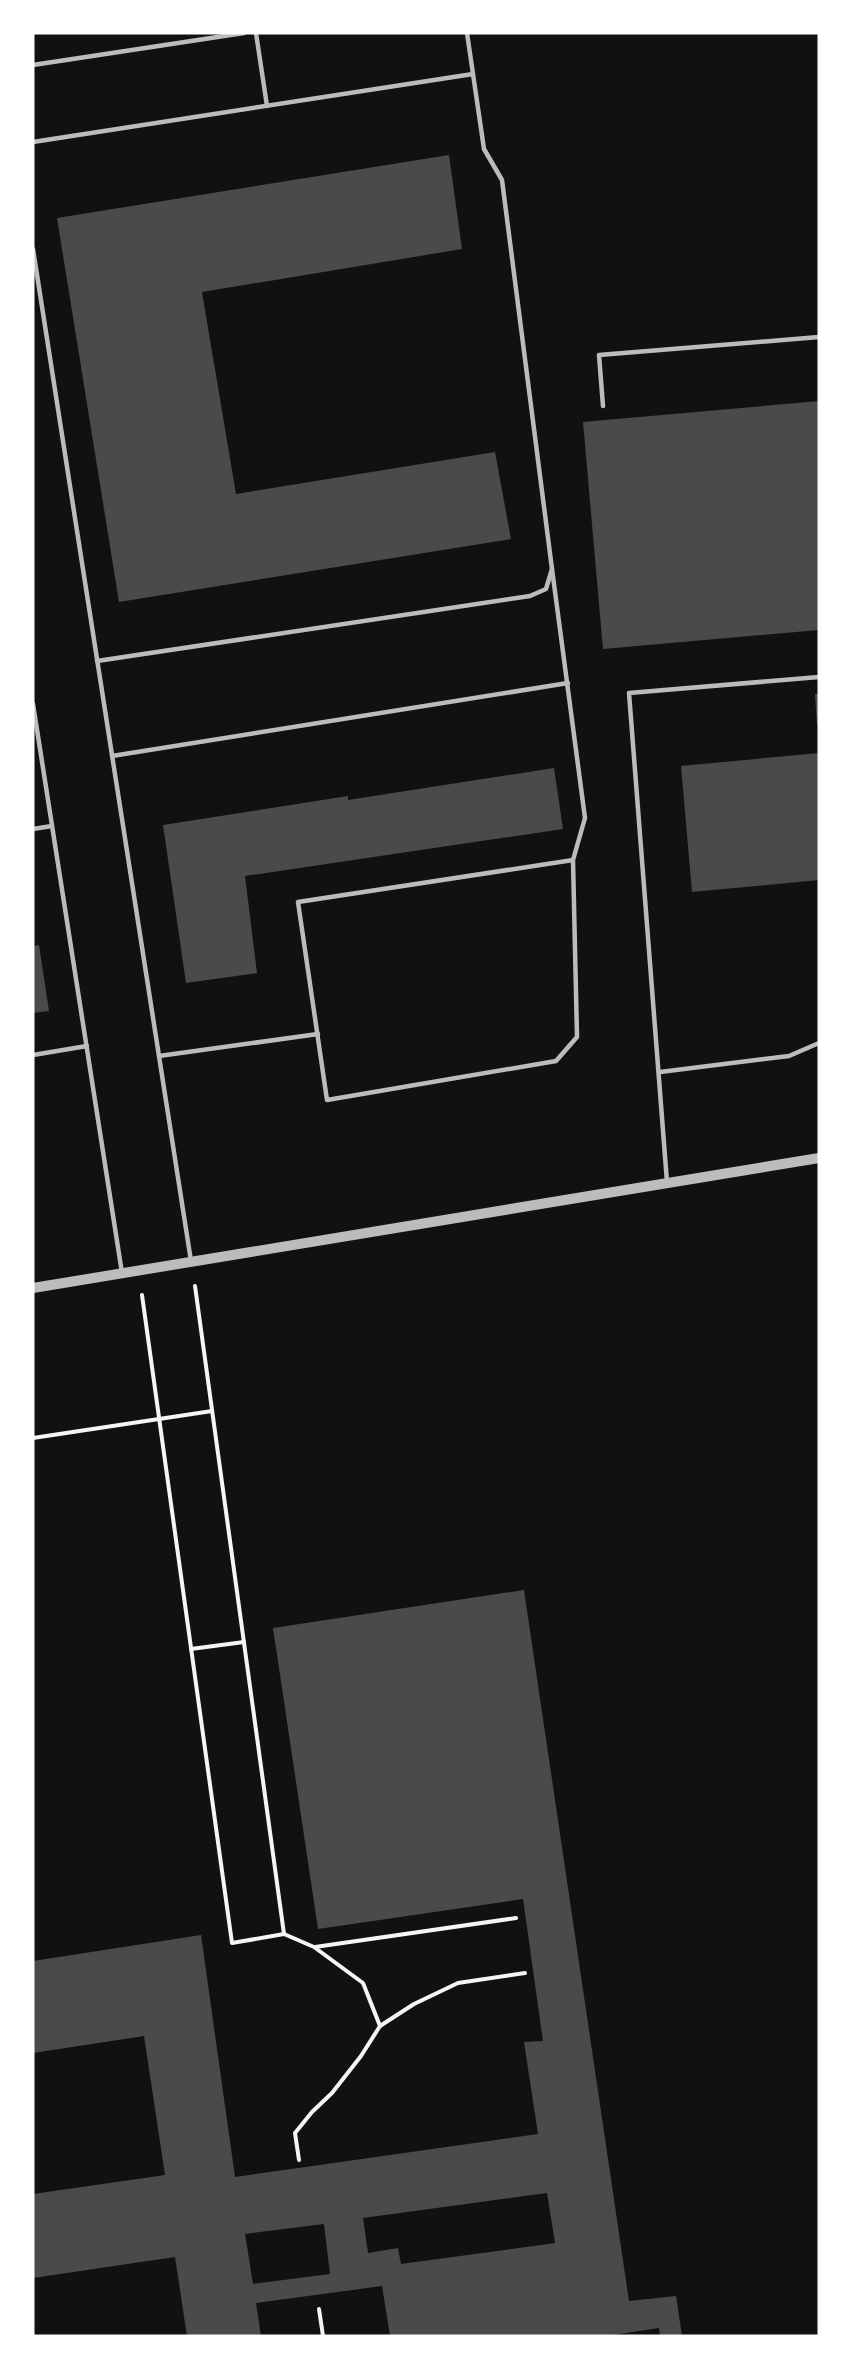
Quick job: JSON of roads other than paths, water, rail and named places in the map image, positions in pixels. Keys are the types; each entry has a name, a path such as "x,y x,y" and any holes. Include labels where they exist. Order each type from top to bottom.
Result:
{"street":[{"path":"33,1288 819,1158"}],"lane":[{"path":"33,65 244,33"},
{"path":"256,33 267,106"},
{"path":"467,33 484,149 502,180 585,818 573,860 577,1037 556,1061 327,1100 298,902 573,860"},
{"path":"33,142 473,74"},
{"path":"33,249 191,1261"},
{"path":"603,406 599,355 819,337"},
{"path":"97,661 530,596 546,589 552,569"},
{"path":"667,1182 629,693 819,677"},
{"path":"112,756 568,682"},
{"path":"33,704 122,1273"},
{"path":"33,829 52,826"},
{"path":"159,1056 318,1034"},
{"path":"660,1072 789,1056 819,1043"},
{"path":"33,1055 87,1046"}]}
